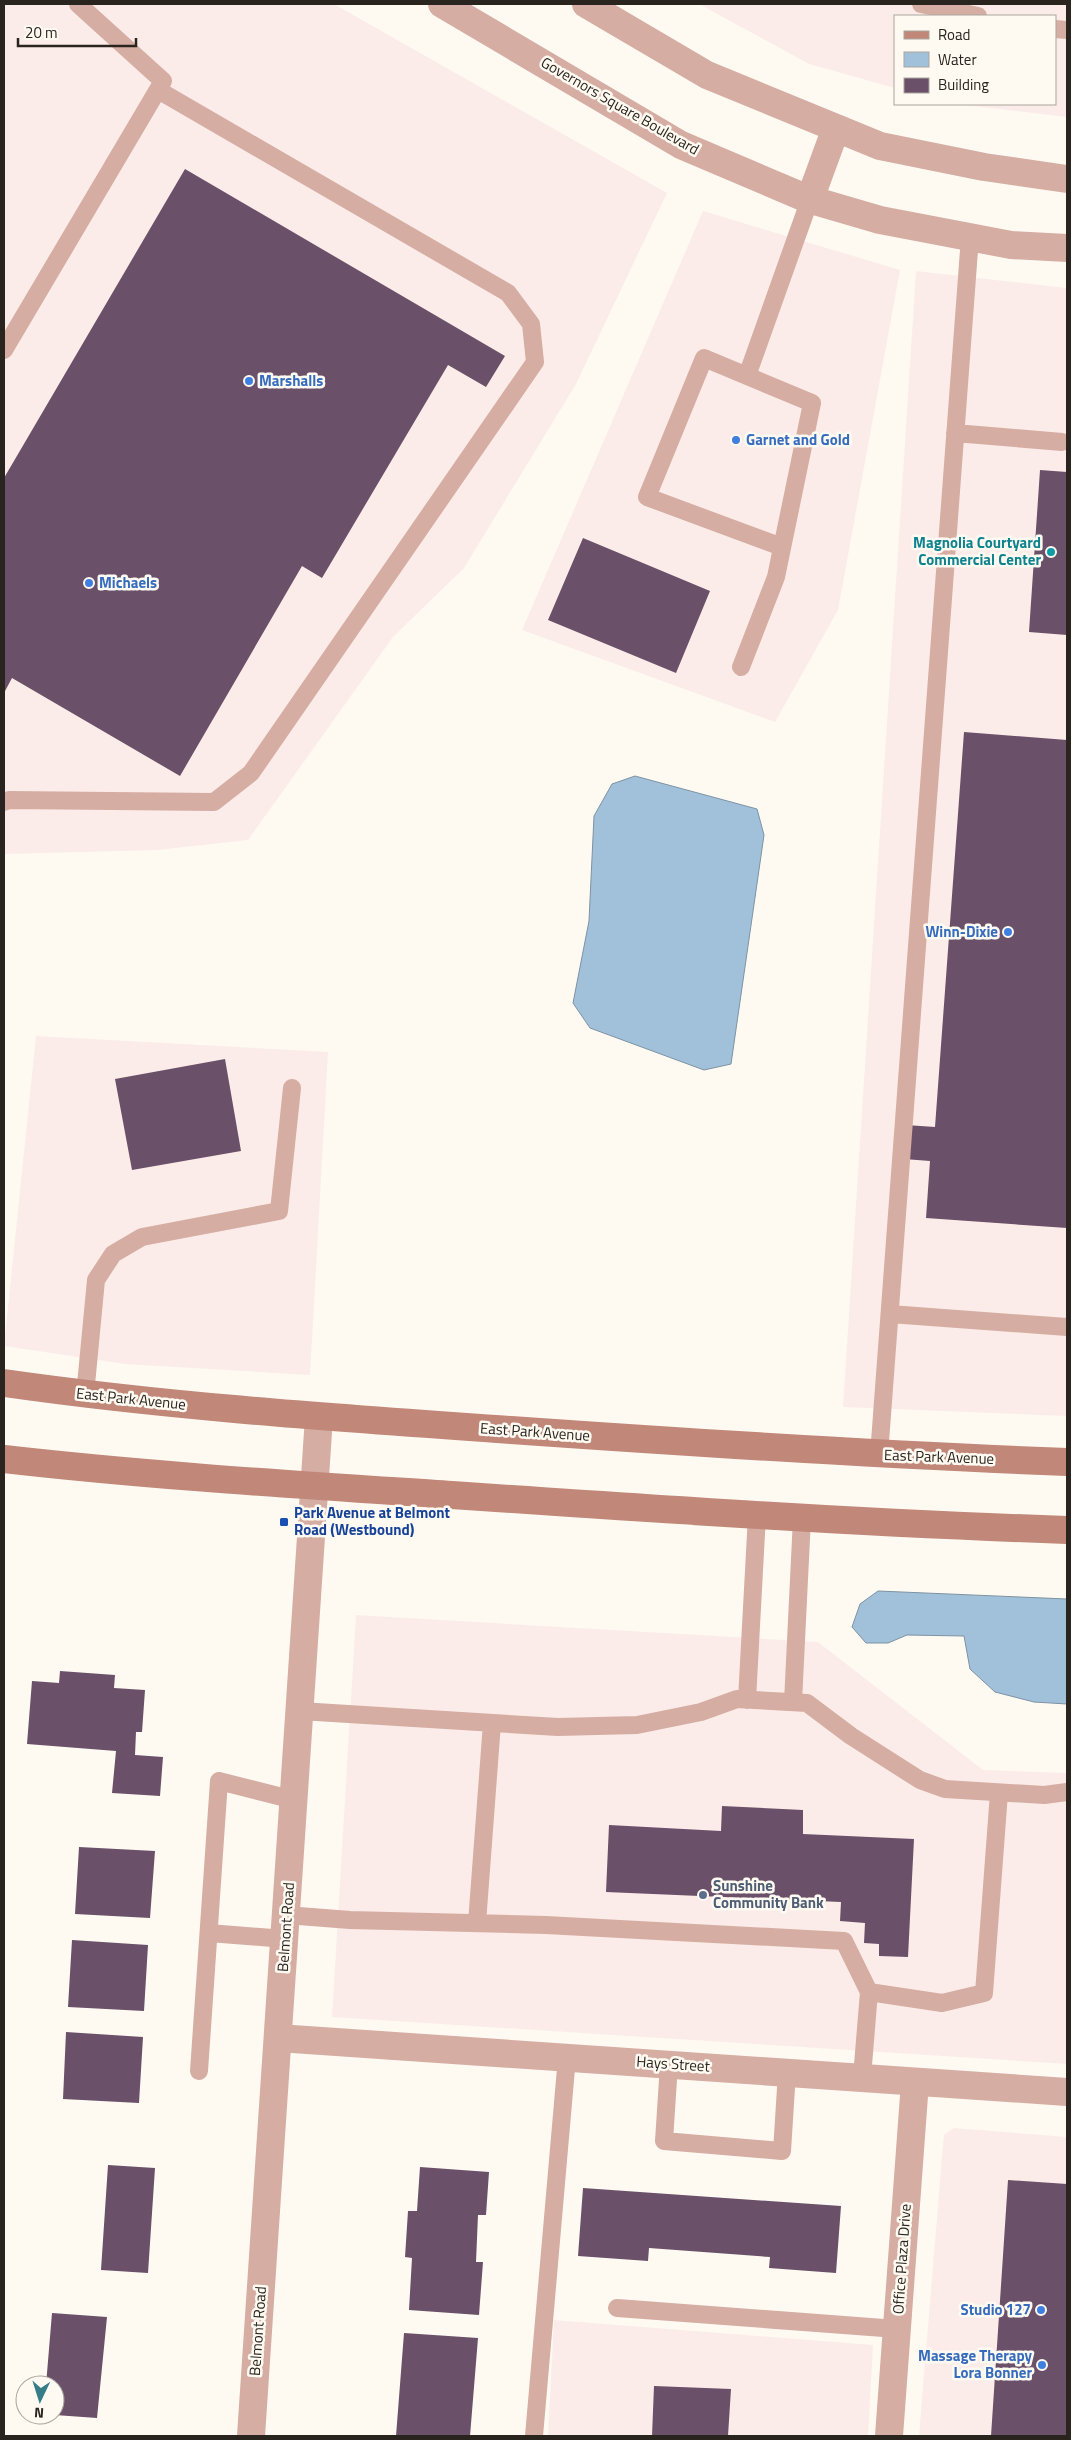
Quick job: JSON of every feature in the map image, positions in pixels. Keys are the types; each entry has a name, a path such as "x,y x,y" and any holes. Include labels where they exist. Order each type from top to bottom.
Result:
{"main road":[{"name":"East Park Avenue","path":"4,1383 84,1395 319,1417 879,1455 1067,1462"},
{"path":"4,1459 315,1486 802,1518 1067,1530"}],"street":[{"name":"Governors Square Boulevard","path":"442,4 681,145 810,199 880,220 1011,245 1067,248"},
{"path":"586,4 707,75 880,146 984,167 1067,179"},
{"path":"810,199 836,128"},
{"name":"Belmont Road","path":"251,2436 319,1417"},
{"name":"Hays Street","path":"278,2038 1067,2092"},
{"name":"Office Plaza Drive","path":"889,2436 915,2082"}],"lane":[{"path":"4,350 163,81 78,4"},
{"path":"921,4 973,15"},
{"path":"4,802 10,800 109,799 214,802 251,774 535,362 531,324 508,293 158,90"},
{"path":"747,376 810,199"},
{"path":"879,1455 970,237"},
{"path":"741,667 776,577 812,403 704,358 646,497 782,547"},
{"path":"955,433 1062,442"},
{"path":"84,1395 96,1280 113,1254 142,1237 279,1211 292,1088"},
{"path":"890,1314 1067,1327"},
{"path":"747,1700 757,1515"},
{"path":"793,1702 802,1518"},
{"path":"300,1711 558,1727 637,1724 701,1712 737,1699 807,1703 851,1736 920,1780 946,1789 1044,1795 1067,1792"},
{"path":"478,1924 492,1723"},
{"path":"200,2071 219,1781 294,1800"},
{"path":"869,1992 942,2003 984,1993 999,1793"},
{"path":"209,1933 350,1920 844,1941 869,1992 862,2077"},
{"path":"534,2436 567,2057"},
{"path":"669,2064 664,2141 782,2151 786,2072"},
{"path":"617,2308 897,2329"}],"shaded area":[{"path":"4,4 334,4 667,193 576,384 464,568 393,637 248,840 158,850 4,854"},
{"path":"699,4 1067,4 1067,117 965,105 1056,105 1056,15 894,15 894,88 809,64"},
{"name":"Garnet and Gold","path":"703,211 900,270 838,610 775,722 522,630"},
{"path":"916,271 1067,288 1067,1416 843,1407"},
{"path":"36,1036 328,1052 310,1375 125,1364 4,1346"},
{"name":"Sunshine Community Bank","path":"356,1615 818,1642 983,1770 1067,1773 1067,2064 332,2017"},
{"path":"954,2128 1067,2137 1067,2436 919,2436 944,2135"},
{"path":"554,2320 873,2345 868,2436 548,2436"}],"water":[{"path":"635,776 757,809 764,835 731,1064 704,1070 590,1028 573,1003 589,921 594,816 612,784"},
{"path":"878,1591 1067,1599 1067,1704 1034,1702 995,1692 970,1669 964,1636 907,1635 888,1643 866,1643 852,1627 860,1604"}],"building":[{"path":"185,169 505,356 486,387 448,365 322,578 302,566 180,776 12,678 4,693 4,478"},
{"name":"Magnolia Courtyard Commercial Center","path":"1040,470 1067,472 1067,635 1029,632"},
{"path":"583,538 710,591 676,673 548,620"},
{"name":"Winn-Dixie","path":"964,732 1067,740 1067,1228 926,1218 930,1161 904,1159 906,1125 935,1127"},
{"path":"225,1059 241,1151 132,1170 115,1079"},
{"path":"60,1671 115,1675 114,1688 145,1690 142,1732 136,1732 135,1755 163,1757 160,1796 112,1793 116,1751 27,1744 32,1681 59,1683"},
{"path":"722,1806 803,1810 803,1834 914,1839 908,1957 879,1956 879,1944 864,1943 865,1923 840,1921 841,1902 606,1892 609,1825 721,1831"},
{"path":"79,1847 155,1851 150,1918 75,1914"},
{"path":"72,1940 148,1945 144,2011 68,2007"},
{"path":"66,2032 143,2037 139,2103 63,2099"},
{"path":"108,2165 155,2168 148,2273 101,2270"},
{"path":"420,2167 489,2172 486,2215 478,2215 476,2262 483,2262 479,2315 409,2310 412,2258 405,2257 408,2211 417,2211"},
{"path":"1008,2180 1067,2184 1067,2436 991,2436"},
{"path":"583,2188 841,2206 836,2273 769,2268 770,2257 649,2248 648,2261 578,2256"},
{"path":"52,2313 107,2317 97,2418 65,2416 65,2375 47,2375"},
{"path":"404,2333 478,2338 470,2436 396,2436"},
{"path":"654,2386 731,2389 728,2436 652,2436"}],"place":[{"name":"Marshalls","path":"249,381"},
{"name":"Garnet and Gold","path":"736,440"},
{"name":"Magnolia Courtyard Commercial Center","path":"1051,552"},
{"name":"Michaels","path":"89,583"},
{"name":"Winn-Dixie","path":"1008,932"},
{"name":"Park Avenue at Belmont Road (Westbound)","path":"284,1522"},
{"name":"Sunshine Community Bank","path":"703,1895"},
{"name":"Studio 127","path":"1041,2310"},
{"name":"Massage Therapy Lora Bonner","path":"1042,2365"}]}
